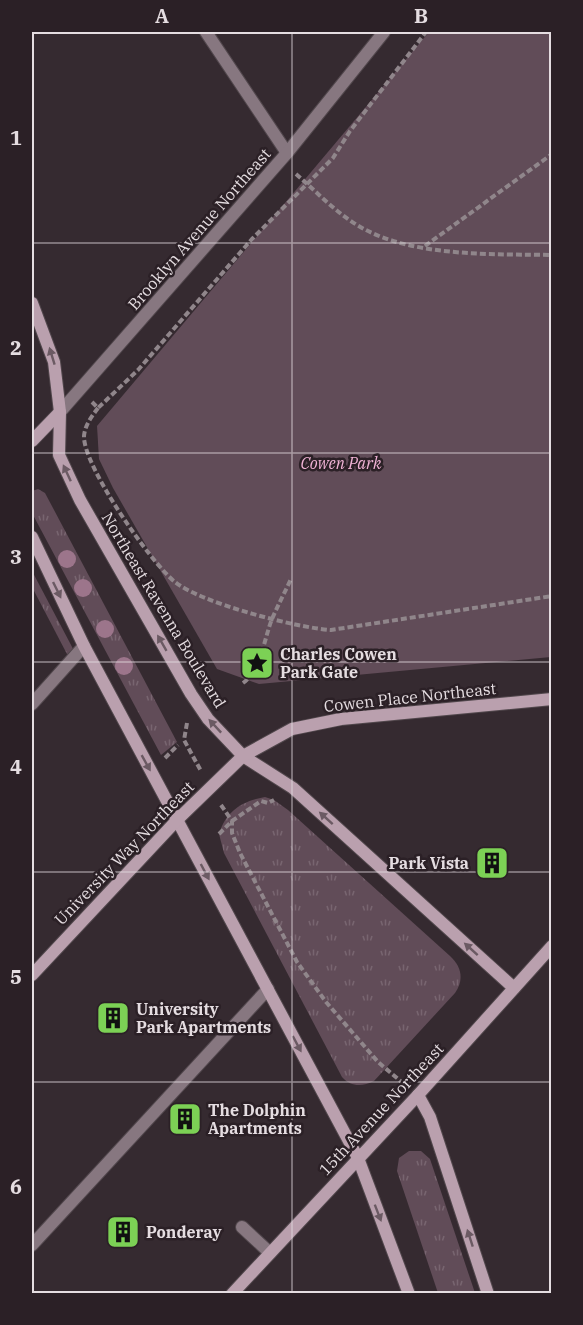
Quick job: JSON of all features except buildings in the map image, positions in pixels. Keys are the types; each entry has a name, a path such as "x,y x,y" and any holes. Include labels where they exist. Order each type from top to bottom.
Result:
{"main road":[{"name":"Northeast Ravenna Boulevard","path":"32,303 54,362 60,412 59,454 80,500 191,694 208,719 243,756 293,788 514,988"},
{"name":"Brooklyn Avenue Northeast","path":"32,441 60,412"},
{"path":"32,537 84,646 357,1158 409,1293"},
{"name":"Cowen Place Northeast","path":"243,756 292,729 341,719 552,699"},
{"name":"University Way Northeast","path":"32,975 177,820 243,756"},
{"name":"15th Avenue Northeast","path":"232,1293 418,1095 552,946"},
{"path":"418,1095 430,1117 488,1293"}],"street":[{"path":"206,32 287,153"},
{"name":"Brooklyn Avenue Northeast","path":"60,412 287,153 384,32"},
{"path":"32,704 84,646"},
{"path":"32,1245 268,989"},
{"path":"242,1227 270,1253"}],"path":[{"path":"426,32 350,131 333,158 252,239 138,370 98,408 89,420 84,436 90,459 101,482 152,559 175,583 198,595 303,628 331,630 552,596"},
{"path":"424,246 552,154"},
{"path":"296,174 338,212 365,230 400,243 468,253 552,255"},
{"path":"90,400 98,408"},
{"path":"243,683 249,679 257,663 272,619 291,579"},
{"path":"165,758 178,745"},
{"path":"219,834 261,801 268,803 274,800"},
{"path":"227,815 232,822 232,833 240,853 297,962 326,1002 392,1075"}],"green space":[{"name":"Cowen Park","path":"429,32 551,32 551,657 259,684 217,669 113,488 99,459 97,426"},
{"path":"38,489 45,493 177,742 161,755 32,513 32,491"},
{"path":"32,571 73,649 68,656 32,587"},
{"path":"265,797 274,800 288,810 450,956 459,969 461,978 455,993 370,1083 353,1084 342,1077 224,853 219,834 226,819 242,804"},
{"path":"409,1151 421,1151 430,1159 475,1293 438,1293 397,1171 399,1158"}],"place":[{"name":"Charles Cowen Park Gate","path":"257,663"},
{"name":"Park Vista","path":"492,863"},
{"name":"University Park Apartments","path":"113,1018"},
{"name":"The Dolphin Apartments","path":"185,1119"},
{"name":"Ponderay","path":"123,1232"}]}
